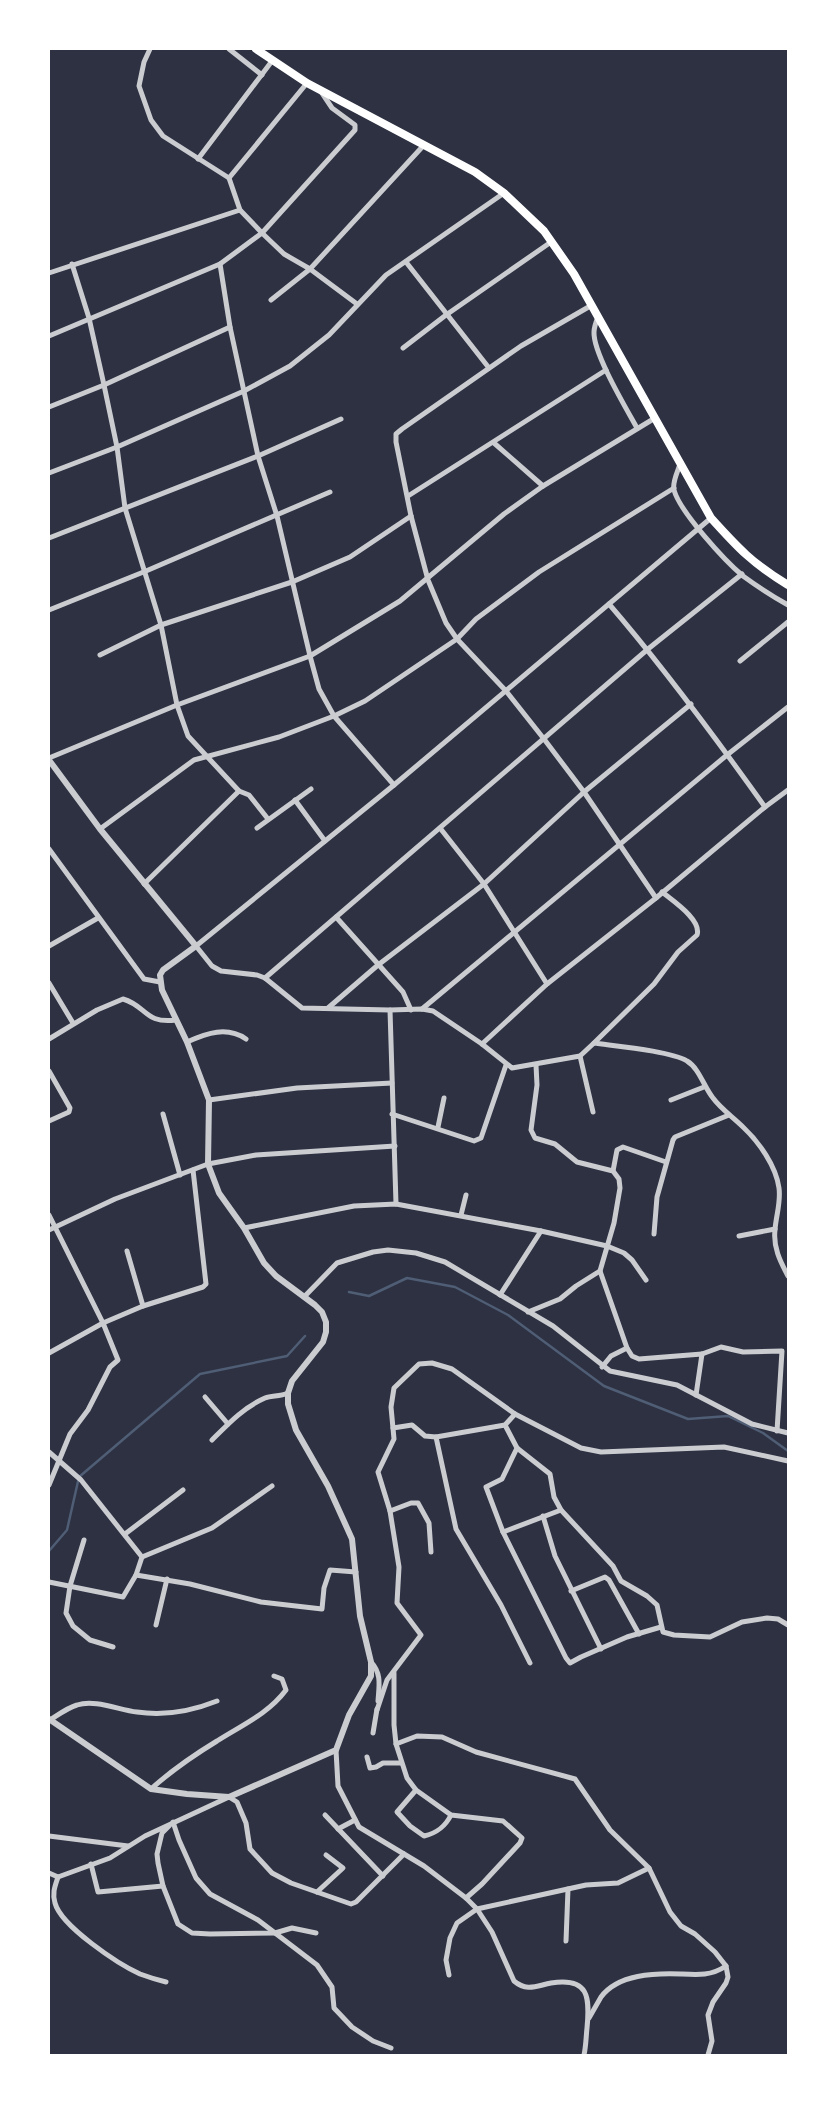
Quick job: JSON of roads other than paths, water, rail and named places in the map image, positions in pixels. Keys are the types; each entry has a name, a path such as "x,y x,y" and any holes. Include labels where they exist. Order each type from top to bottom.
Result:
{"main road":[{"path":"256,49 307,83 475,172 504,193 544,231 574,274 712,518 739,550 764,570 788,584"}],"street":[{"path":"150,49 144,62 140,86 152,120 163,136 229,178 240,210 262,233 284,254 310,269 357,304"},
{"path":"229,49 262,75"},
{"path":"198,159 272,61"},
{"path":"229,178 307,83"},
{"path":"49,336 220,264 262,233 355,130 355,125 332,108 320,90"},
{"path":"271,300 310,269 424,145"},
{"path":"49,472 117,446 244,391 290,366 329,334 386,275 504,193"},
{"path":"49,272 240,210"},
{"path":"403,348 446,315 551,242"},
{"path":"406,262 489,368"},
{"path":"72,264 88,318 104,385 117,446 125,508 146,571 161,625 177,705 188,736 239,792 250,795 268,819"},
{"path":"220,264 230,327 258,456 277,516 310,656 320,689 334,716 394,785"},
{"path":"592,305 521,346 489,368 402,429 396,434 396,442 411,516 428,580 446,623 457,639 506,691 544,739 584,792 656,898"},
{"path":"598,317 594,332 595,343 606,370 637,428"},
{"path":"49,407 104,385 230,327"},
{"path":"408,496 606,370"},
{"path":"49,538 258,456 341,418"},
{"path":"655,418 542,486 504,514 428,580 400,601 310,656 177,705 49,759 100,829 212,966 221,971 257,975 265,978 302,1008 422,1009 442,1017 482,1044 512,1068 580,1056 654,984 678,952 697,934 698,926 694,920 662,892"},
{"path":"494,443 542,486"},
{"path":"680,464 674,488 681,504 698,527 742,574 770,595 788,604"},
{"path":"100,829 194,760 279,737 334,716 365,701 457,639 476,619 540,572 674,488"},
{"path":"49,610 277,516 330,492"},
{"path":"100,655 161,625 292,582 350,557 411,516"},
{"path":"584,2055 588,2020 588,1997 583,1989 575,1984 566,1982 551,1983 528,1989 520,1986 514,1981 501,1950 477,1909 466,1898 424,1866 359,1827 338,1786 336,1750 348,1715 372,1676 371,1662 360,1616 352,1539 328,1486 296,1430 288,1404 288,1394 292,1381 323,1342 326,1332 322,1312 276,1276 264,1263 244,1228 219,1193 208,1164 209,1100 187,1042 160,982 160,975 163,970 196,946 394,785 698,527 712,518"},
{"path":"265,978 648,649 742,574"},
{"path":"609,604 648,649 691,704 764,807"},
{"path":"740,661 788,622"},
{"path":"328,1008 378,965 484,884 584,792 691,704"},
{"path":"422,1009 727,755 788,707"},
{"path":"257,828 310,789"},
{"path":"482,1044 547,984 656,898 764,807 788,790"},
{"path":"144,884 239,792"},
{"path":"295,800 325,840"},
{"path":"440,828 484,884 547,984"},
{"path":"50,851 144,979 160,982"},
{"path":"49,946 98,918"},
{"path":"336,918 402,992 411,1010"},
{"path":"49,983 73,1023"},
{"path":"49,1039 73,1023 111,1003 123,999 152,1018 165,1022 176,1020"},
{"path":"390,1010 396,1204"},
{"path":"187,1042 203,1035 222,1031 236,1033 246,1039"},
{"path":"594,1043 668,1054 688,1061 698,1073 704,1087 714,1101 744,1128 764,1152 779,1187 780,1205 774,1241 778,1258 788,1276"},
{"path":"580,1056 593,1112"},
{"path":"392,1114 438,1127 474,1141 481,1138 506,1065"},
{"path":"536,1065 537,1085 531,1130 533,1135 537,1139 555,1144 577,1162 613,1171 619,1179 620,1188 600,1271 627,1348 632,1356 639,1359 702,1354 721,1347 744,1352 782,1351 777,1431"},
{"path":"49,1071 70,1108 69,1112 49,1121"},
{"path":"209,1100 306,1087 392,1083"},
{"path":"671,1100 704,1087"},
{"path":"438,1127 444,1098"},
{"path":"163,1114 180,1175"},
{"path":"654,1234 657,1197 675,1137 729,1115"},
{"path":"51,1228 115,1200 208,1164 256,1155 395,1146"},
{"path":"613,1171 617,1150 623,1147 666,1162"},
{"path":"49,1353 103,1323 143,1306 203,1287 206,1284 192,1170"},
{"path":"460,1215 466,1195"},
{"path":"244,1228 354,1206 396,1204 541,1231 607,1246 628,1256 646,1280"},
{"path":"49,1215 51,1228 103,1323 118,1360 110,1367 88,1410 70,1434 49,1485"},
{"path":"739,1236 775,1229"},
{"path":"500,1295 541,1231"},
{"path":"304,1297 337,1263 373,1252 388,1250 416,1253 445,1262 553,1326 602,1367 610,1371 677,1386 752,1424 788,1433"},
{"path":"127,1252 143,1306"},
{"path":"528,1312 560,1299 600,1271"},
{"path":"602,1367 611,1356 627,1348"},
{"path":"696,1396 702,1354"},
{"path":"377,1710 388,1680 421,1635 397,1603 399,1567 390,1511 378,1472 394,1439 391,1407 394,1388 419,1364 432,1363 452,1369 515,1414 581,1448 601,1452 724,1447 788,1461"},
{"path":"212,1440 228,1424 261,1400 269,1396 278,1397 288,1394"},
{"path":"205,1397 228,1424"},
{"path":"393,1428 412,1425 425,1436 436,1437 505,1425 515,1414"},
{"path":"505,1425 517,1448 550,1474 554,1497 561,1510 613,1566 621,1581 647,1596 657,1605 662,1630"},
{"path":"436,1437 456,1529 501,1606 530,1663"},
{"path":"517,1448 502,1479 486,1487 503,1532 570,1663 639,1634 662,1630 674,1635 710,1637 742,1622 778,1619 788,1624"},
{"path":"49,1452 79,1478 142,1557"},
{"path":"49,1582 120,1597 125,1594 136,1575 142,1557 212,1528 272,1486"},
{"path":"125,1534 183,1490"},
{"path":"390,1511 411,1503 418,1503 429,1523 430,1552"},
{"path":"503,1532 561,1510"},
{"path":"543,1516 555,1556 601,1649"},
{"path":"84,1540 70,1586 66,1613 73,1626 90,1640 113,1647"},
{"path":"136,1575 167,1579 261,1602 322,1609 324,1588 330,1570 356,1572"},
{"path":"572,1590 605,1577 639,1634"},
{"path":"156,1625 167,1579"},
{"path":"612,1587 621,1581"},
{"path":"371,1662 377,1668 380,1680 373,1733"},
{"path":"394,1672 396,1744 407,1778 416,1790 451,1815 503,1821 522,1838 520,1843 482,1884 466,1898"},
{"path":"151,1789 217,1740 265,1712 278,1701 286,1690 282,1679 274,1676"},
{"path":"217,1701 184,1711 154,1713 138,1713 92,1703 77,1704 49,1720 151,1789 229,1797 237,1802 246,1823 250,1849 272,1873 291,1883 351,1904 383,1876 404,1854"},
{"path":"396,1744 417,1736 442,1737 476,1752 575,1779 610,1830 649,1868 670,1912 681,1926 694,1934 715,1952 726,1966 728,1977 726,1983 713,2002 708,2015 712,2041 708,2055"},
{"path":"49,1874 58,1877 110,1858 173,1822 336,1750"},
{"path":"367,1757 370,1768 383,1763 401,1763"},
{"path":"416,1790 397,1812 410,1826 424,1836 435,1833 448,1822 451,1815"},
{"path":"325,1815 383,1876"},
{"path":"338,1829 354,1820"},
{"path":"173,1822 162,1833 157,1854 163,1886 178,1924 192,1933 275,1933 292,1928 316,1933"},
{"path":"173,1822 178,1840 196,1878 210,1894 258,1920 317,1964 332,1988 334,2008 352,2027 382,2045 392,2048"},
{"path":"49,1836 128,1846"},
{"path":"317,1892 343,1868 326,1855"},
{"path":"91,1864 98,1892 163,1886"},
{"path":"449,1976 446,1960 450,1938 457,1923 477,1909 586,1885 618,1883 649,1868"},
{"path":"58,1877 53,1891 55,1904 71,1927 116,1960 140,1974 166,1982"},
{"path":"566,1941 568,1889"},
{"path":"588,2020 602,1996 614,1985 642,1976 656,1974 693,1975 715,1973 726,1966"}],"waterway":[{"path":"349,1292 369,1296 407,1278 455,1287 508,1315 604,1386 688,1419 728,1416 763,1433 788,1451"},
{"path":"49,1551 67,1530 79,1477 200,1374 287,1356 305,1336"}]}
